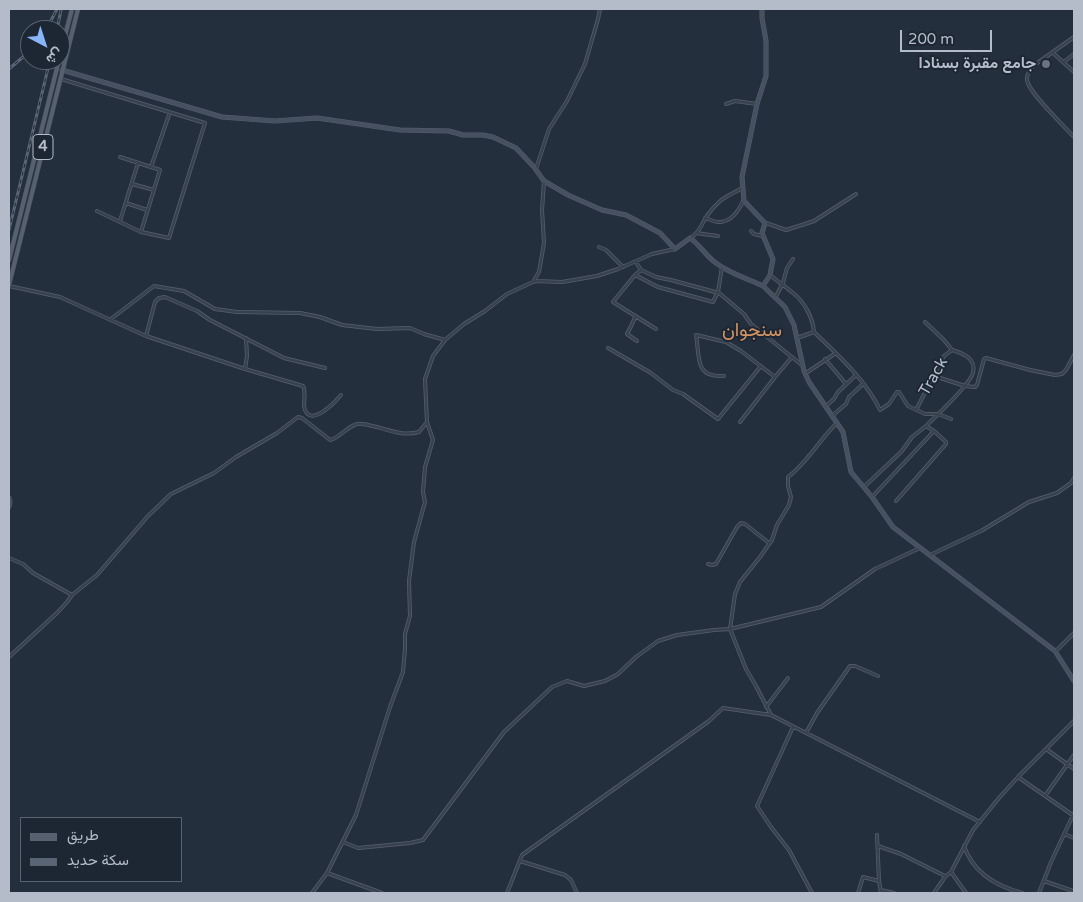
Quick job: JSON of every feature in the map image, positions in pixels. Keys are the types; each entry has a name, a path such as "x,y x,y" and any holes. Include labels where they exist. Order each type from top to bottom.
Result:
{"main road":[{"name":"4","path":"70,40 78,9"},
{"name":"4","path":"9,260 56,70"},
{"name":"4","path":"9,286 10,270 62,70"}],"street":[{"path":"536,170 549,129 568,100 585,64 600,9"},
{"path":"762,9 766,41 766,76 757,104 742,177 744,201 765,223 786,230 814,221 856,194"},
{"path":"1074,37 1033,66 1026,80 1034,94 1074,138"},
{"path":"1052,52 1074,72"},
{"path":"1064,62 1074,54"},
{"path":"62,70 222,117 275,121 317,118 400,130 449,131 463,135 493,137 516,148 544,181 568,195 602,210 626,215 660,233 675,250"},
{"path":"60,78 205,123 169,238 141,232 97,211"},
{"path":"726,104 735,101 757,104"},
{"path":"151,167 170,112"},
{"path":"120,157 160,170 141,232"},
{"path":"120,221 138,163"},
{"path":"533,282 539,272 544,243 542,210 544,181"},
{"path":"132,184 154,190"},
{"path":"312,893 328,873 356,815 402,672 405,634 410,616 409,581 414,542 425,502 423,492 425,467 433,440 427,422 425,379 433,356 445,340 464,324 507,294 533,282 562,282 598,276 652,254 675,250 695,236 713,208 726,197 738,191 742,186"},
{"path":"706,218 719,223 729,220 744,201"},
{"path":"126,203 148,210"},
{"path":"763,286 770,275 773,259 762,233 765,223"},
{"path":"751,231 754,234 764,236"},
{"path":"697,232 718,236"},
{"path":"690,238 699,244 715,262 763,286 785,307 794,325 805,374 843,432 851,472 872,497 893,527 1055,651 1074,681"},
{"path":"599,246 606,250 623,267"},
{"path":"775,298 787,268 793,259"},
{"path":"636,262 641,270 656,277 718,292 744,314 751,324 803,366"},
{"path":"635,275 658,287 713,302 718,292 722,267"},
{"path":"641,270 613,302 656,330"},
{"path":"770,275 795,294 809,314 814,332 856,375 869,391 880,410 889,404 897,392 899,392 908,406 925,414 938,414 950,419"},
{"path":"9,286 60,296 146,336 302,386 305,389 306,413 311,415 316,415 326,410 341,395"},
{"path":"111,319 154,286 184,291 215,309 237,312 300,313 320,317 342,325 377,329 410,328 445,340"},
{"path":"146,336 155,302 159,298 165,297 196,311 284,358 325,368"},
{"path":"636,316 627,334 637,341"},
{"path":"925,322 952,350"},
{"path":"797,338 814,332"},
{"path":"724,376 718,377 702,370 696,335 726,342 775,376"},
{"path":"245,369 247,356 246,338"},
{"path":"608,348 651,373 673,390 688,397 718,419 761,366"},
{"name":"Track","path":"916,410 944,356 952,350 965,354 973,365 973,372 965,386"},
{"path":"805,374 836,353"},
{"path":"934,376 965,386 976,387 984,359 986,358 1055,375 1062,374 1066,370 1074,355"},
{"path":"740,422 792,357"},
{"path":"825,360 846,384"},
{"path":"826,406 856,375"},
{"path":"832,416 846,404 849,398 863,384"},
{"path":"863,488 902,451 912,436 926,426 965,386"},
{"path":"9,657 58,612 72,595 97,575 148,516 171,494 214,473 236,457 277,433 298,417 302,418 330,440 335,439 357,424 365,424 400,434 411,434 419,432 427,422"},
{"path":"771,715 746,669 730,629 735,594 740,582 770,543 789,505 791,497 788,477 800,468 837,423"},
{"path":"896,501 946,444 934,431 926,426"},
{"path":"872,497 934,431"},
{"path":"930,555 981,531 1029,502 1057,493 1074,478"},
{"path":"9,498 9,507"},
{"path":"708,564 716,564 741,523 770,543"},
{"path":"343,842 358,848 423,840 504,732 552,687 567,681 584,686 606,681 618,674 636,657 658,641 676,635 730,629 821,607 875,569 920,548"},
{"path":"9,558 23,564 33,573 72,595"},
{"path":"1055,651 1074,633"},
{"path":"806,734 817,713 850,666 855,666 878,676"},
{"path":"766,707 788,678"},
{"path":"507,893 522,855 709,721 723,708 771,715 980,822"},
{"path":"934,893 945,876 951,872 973,830 999,798 1074,721"},
{"path":"793,727 757,806 789,850 812,893"},
{"path":"1046,749 1074,769"},
{"path":"1045,796 1074,755"},
{"path":"1018,777 1074,815 1038,893"},
{"path":"1064,834 1074,838"},
{"path":"877,835 881,892 894,893"},
{"path":"878,846 901,854 945,876"},
{"path":"964,846 967,856 976,869 1004,888 1022,893"},
{"path":"520,861 565,874 571,880 577,893"},
{"path":"951,872 966,893"},
{"path":"328,873 382,893"},
{"path":"858,893 862,878 879,881"},
{"path":"1044,881 1073,891 1072,893"}],"railway":[{"path":"51,20 57,9"},
{"path":"59,20 61,10"},
{"path":"9,69 20,60"},
{"path":"9,230 48,70"}],"place":[{"name":"جامع مقبرة بسنادا","path":"1046,64"}],"district":[{"name":"سنجوان","path":"752,331"}]}
